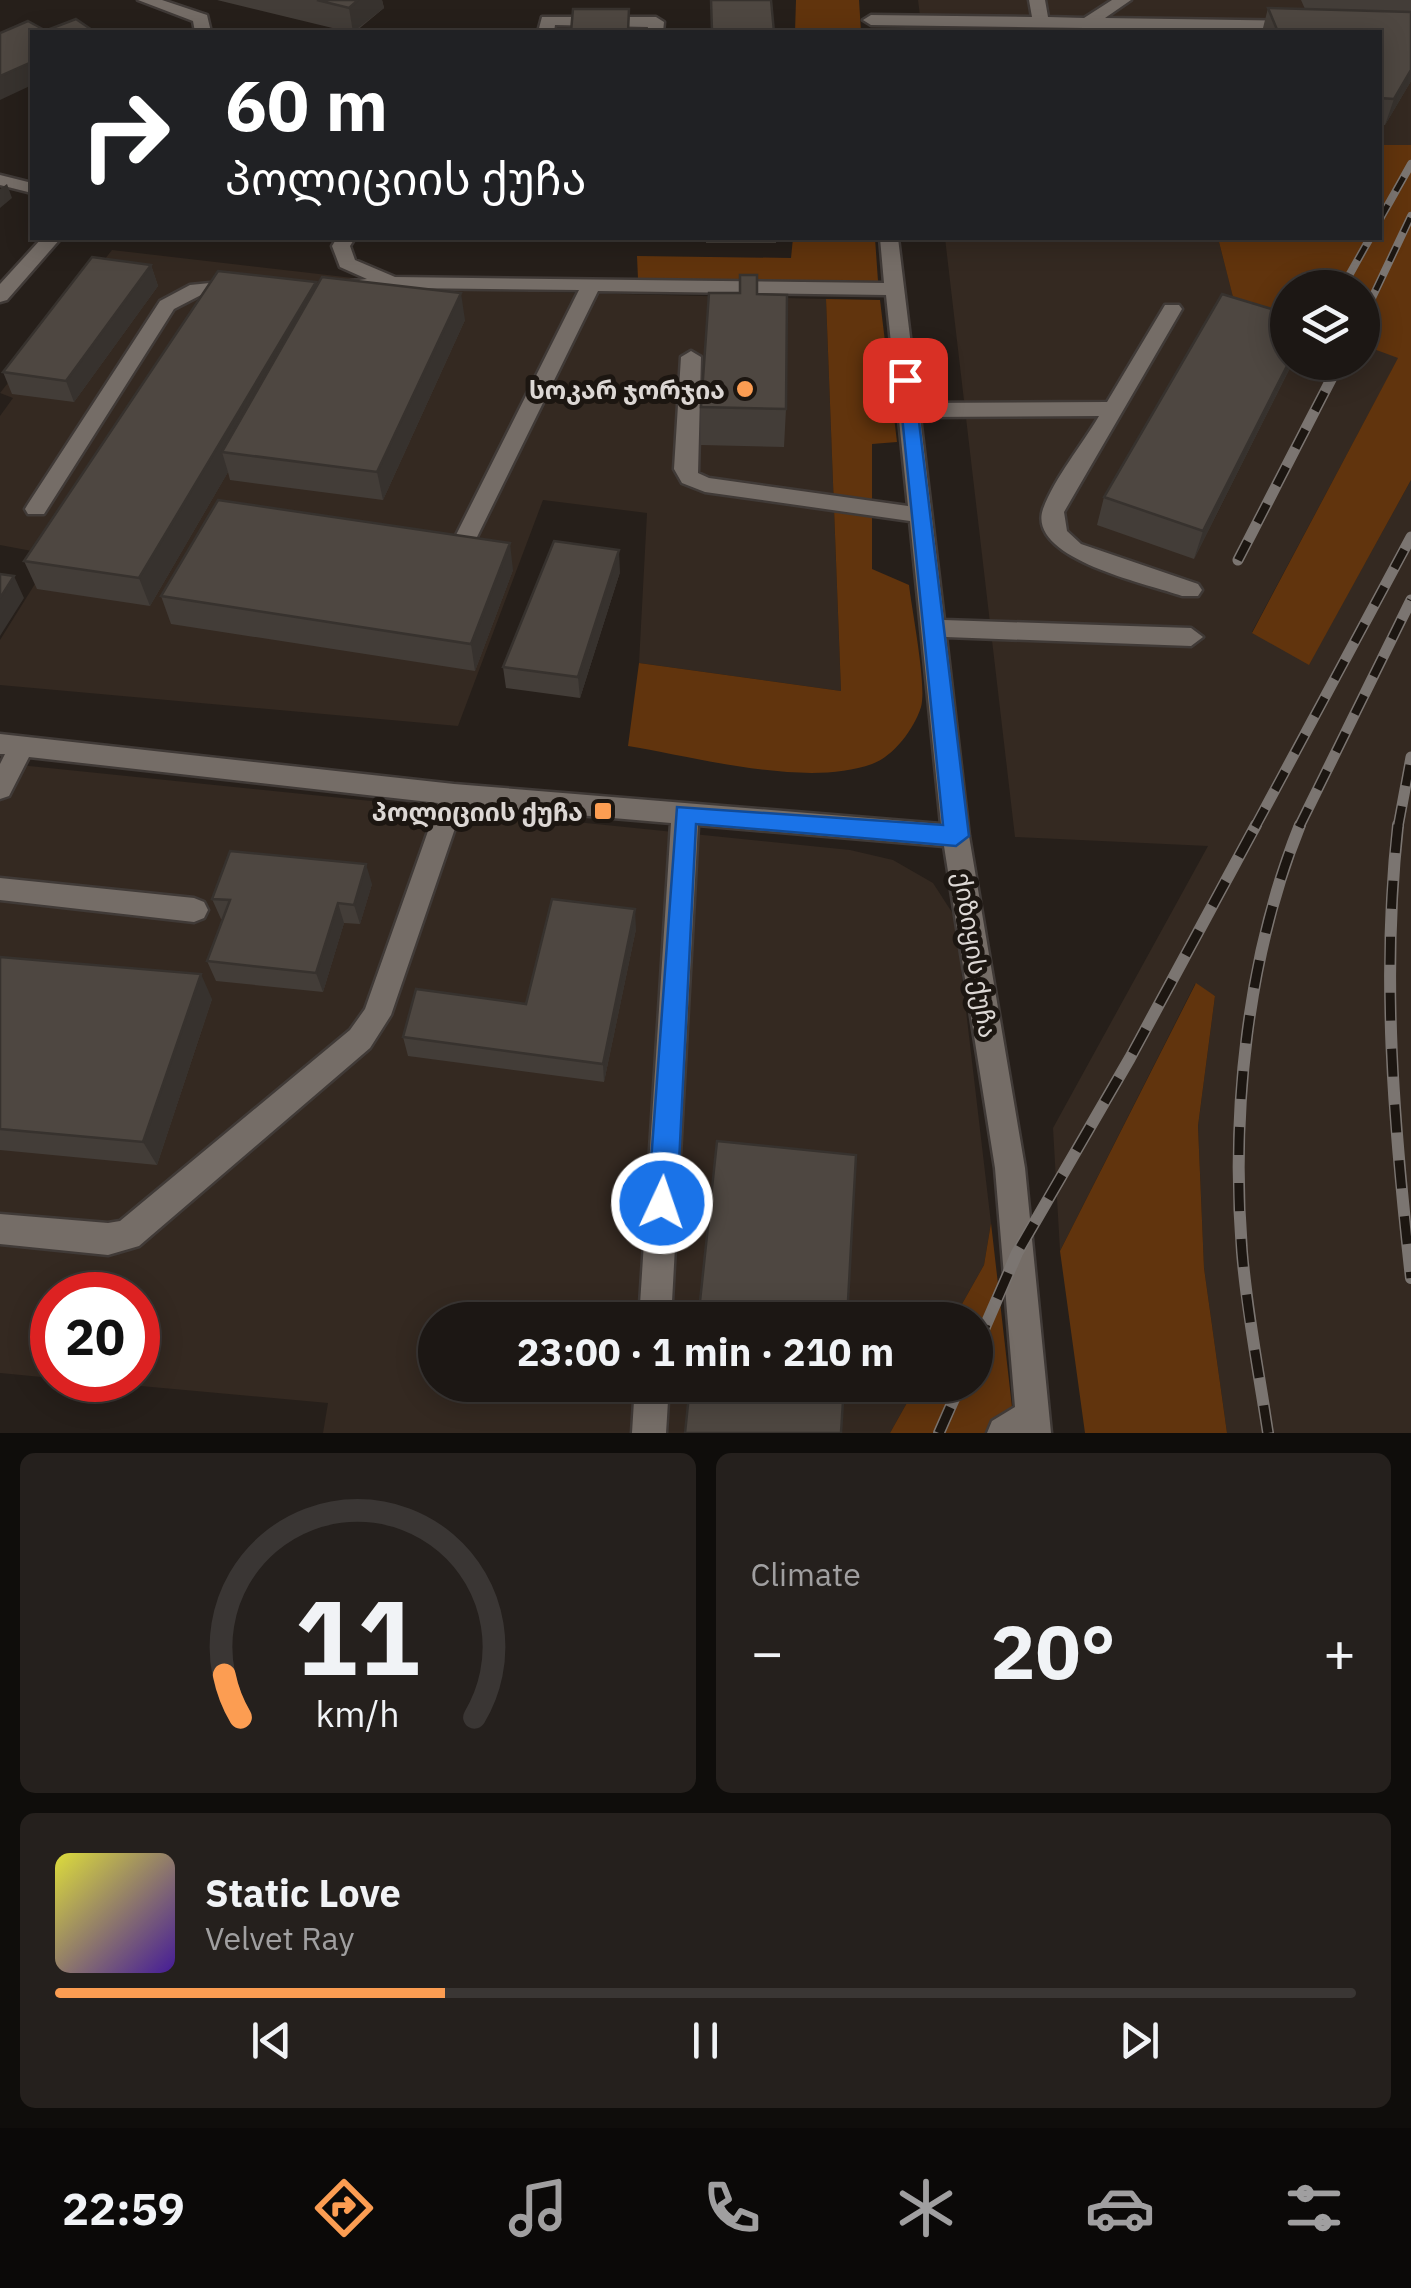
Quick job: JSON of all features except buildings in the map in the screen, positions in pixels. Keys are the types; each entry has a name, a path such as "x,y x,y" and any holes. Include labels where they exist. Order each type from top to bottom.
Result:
{"street":[{"path":"146,0 190,11 200,18 203,30"},
{"path":"870,0 872,26 1042,22 1316,26"},
{"path":"1037,0 1042,22"},
{"path":"1087,23 1123,0"},
{"path":"546,30 548,20 656,22 655,30"},
{"path":"0,180 30,188"},
{"path":"1,293 50,240"},
{"path":"344,240 340,246 348,263 400,283"},
{"name":"ქიზიყის ქუჩა","path":"889,240 956,836 1010,1168 1023,1427"},
{"path":"322,286 400,283 895,289"},
{"path":"36,509 167,306 197,289 263,286"},
{"path":"466,537 590,288"},
{"path":"1172,309 1053,512 1056,534 1073,550 1190,590"},
{"path":"691,357 686,469 690,478 704,484 920,515"},
{"path":"908,410 1114,409"},
{"path":"933,628 1191,637"},
{"path":"0,789 11,745 454,794 956,836"},
{"path":"0,1229 108,1239 128,1235 360,1039 377,1016 454,794"},
{"path":"657,1302 685,814"},
{"path":"0,888 194,910"},
{"path":"649,1433 651,1402"}],"shaded area":[{"path":"796,0 859,0 861,30 795,30"},
{"path":"918,0 1411,0 1411,145 1382,145 1382,30 922,30"},
{"path":"1382,145 1411,145 1411,480 1309,665 1252,633 1398,358 1380,351 1380,270 1270,270 1270,313 1234,301 1219,240 1382,240"},
{"path":"793,240 875,240 878,281 638,279 637,256 791,258"},
{"path":"945,240 1219,240 1234,300 1270,341 1270,380 1380,380 1380,351 1399,357 1252,632 1309,664 1411,480 1411,1433 1227,1433 1204,1268 1198,1126 1215,996 1195,984 1060,1251 1053,1128 1208,846 1015,837"},
{"path":"112,250 362,279 359,293 417,289 826,299 841,691 639,663 647,513 543,500 458,726 0,685 0,640 53,555 0,545 0,416 13,398 0,393"},
{"path":"826,299 880,300 897,442 872,444 872,569 909,585 922,683 918,715 888,755 845,771 784,772 628,746 639,663 841,691"},
{"path":"0,763 850,850 893,860 933,883 955,917 991,1223 984,1265 963,1302 418,1302 418,1402 907,1402 890,1433 323,1433 328,1403 160,1388 160,1272 30,1272 30,1376 0,1373"},
{"path":"1196,983 1215,996 1198,1126 1204,1268 1227,1433 1085,1433 1060,1251"},
{"path":"991,1223 1015,1433 890,1433 907,1402 993,1402 993,1302 963,1302 984,1265"}],"railway":[{"path":"1382,215 1411,164"},
{"path":"1380,281 1411,216"},
{"path":"1352,270 1369,240"},
{"path":"1238,560 1331,380"},
{"path":"1255,827 1411,537"},
{"path":"1299,827 1411,600"},
{"path":"1398,827 1411,757"},
{"path":"993,1308 1017,1253 1130,1058 1256,825"},
{"path":"1268,1433 1242,1252 1239,1145 1255,981 1267,927 1300,825"},
{"path":"1398,825 1390,995 1399,1164 1411,1278"},
{"path":"939,1433 953,1402"}],"place":[{"name":"სოკარ ჯორჯია","path":"745,389"},
{"name":"პოლიციის ქუჩა","path":"603,811"}],"route":[{"path":"662,1203 685,814 956,836 905,380"}]}
